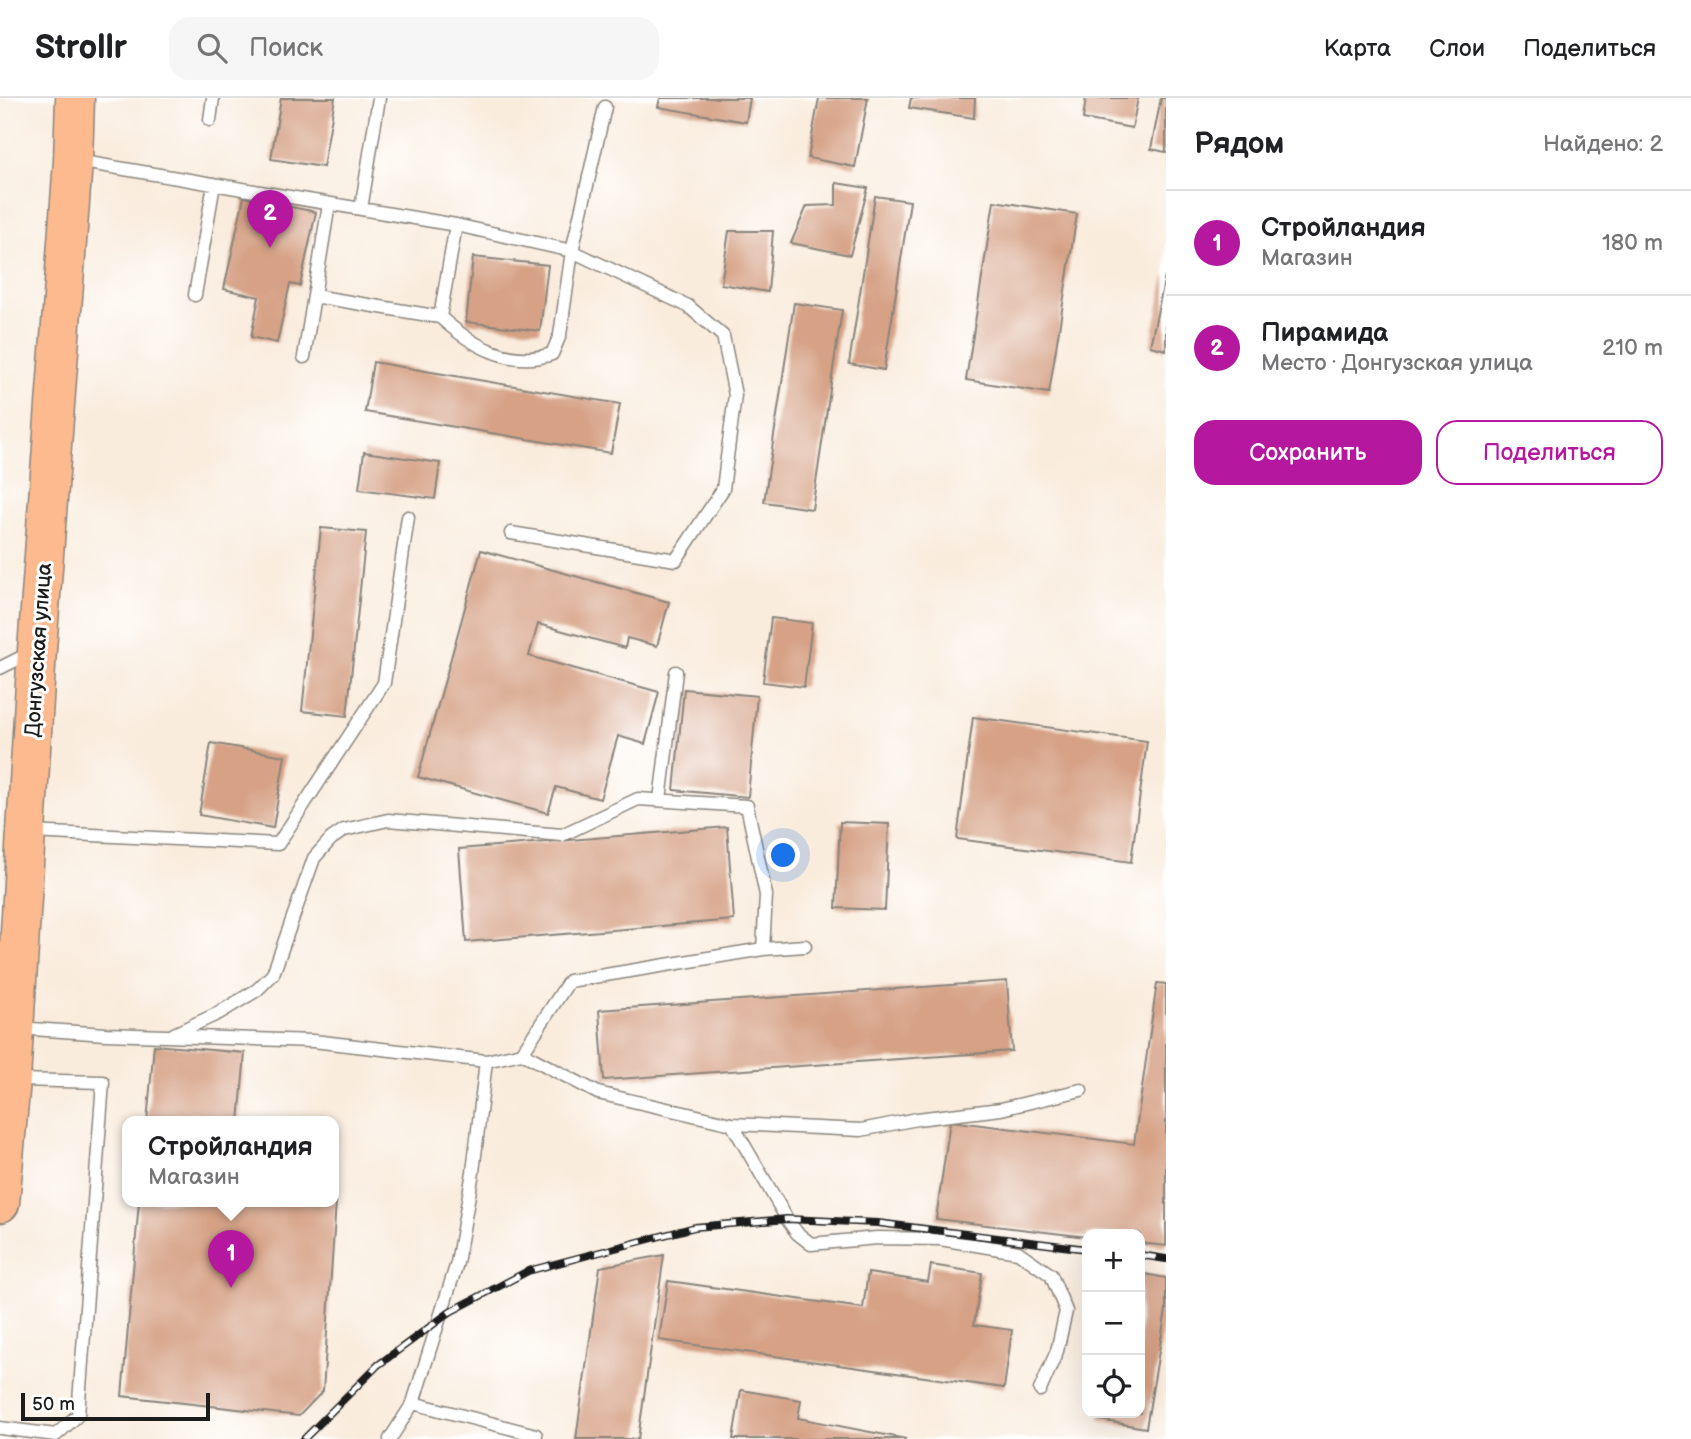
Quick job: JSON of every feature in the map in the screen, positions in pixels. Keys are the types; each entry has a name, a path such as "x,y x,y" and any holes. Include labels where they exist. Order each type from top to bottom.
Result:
{"highway":[{"name":"Донгузская улица","path":"0,1203 11,1080 7,1022 27,832 37,650 73,161 75,98"}],"lane":[{"path":"210,120 214,98"},
{"path":"362,209 379,98"},
{"path":"314,296 440,317 464,338 499,355 520,359 552,354 560,335 572,251 605,107"},
{"path":"73,161 456,225 572,251 688,306 723,336 735,395 723,489 676,560 511,533"},
{"path":"195,295 214,184"},
{"path":"304,358 330,204"},
{"path":"440,317 456,225"},
{"path":"27,832 278,844 384,683 408,517"},
{"path":"0,668 37,650"},
{"path":"660,800 676,672"},
{"path":"170,1036 219,1013 257,990 273,974 314,858 331,838 344,830 388,820 562,835 638,799 747,806 766,895 763,949"},
{"path":"522,1053 569,981 763,949 805,946"},
{"path":"7,1022 170,1036 313,1041 486,1062 522,1053 597,1093 732,1124 861,1130 917,1119 1001,1109 1081,1090"},
{"path":"390,1439 413,1403 457,1262 473,1172 486,1062"},
{"path":"0,1428 57,1435 78,1415 103,1082 11,1080"},
{"path":"732,1124 787,1219 797,1233 811,1244 877,1238 940,1239 1018,1252 1051,1275 1066,1311 1057,1351 1040,1390"},
{"path":"413,1403 536,1435"}],"building":[{"path":"281,98 335,98 323,167 271,159"},
{"path":"660,98 750,98 746,122 658,107"},
{"path":"819,98 868,98 855,167 808,158"},
{"path":"911,98 975,98 974,118 909,108"},
{"path":"1086,98 1138,98 1132,128 1083,119"},
{"path":"1161,98 1166,98 1166,152 1151,149"},
{"path":"836,183 868,188 850,255 791,243 807,206 836,205"},
{"path":"875,196 910,201 884,370 849,364"},
{"path":"244,197 316,212 300,286 290,284 277,343 251,337 259,297 224,289"},
{"path":"994,201 1077,214 1049,393 966,380"},
{"path":"729,231 773,231 768,292 721,284"},
{"path":"473,257 548,265 540,331 466,322"},
{"path":"1166,277 1166,350 1150,346"},
{"path":"794,303 842,310 812,509 764,502"},
{"path":"373,362 620,404 611,453 365,412"},
{"path":"364,452 440,463 435,499 359,489"},
{"path":"321,528 366,532 347,716 302,711"},
{"path":"481,550 669,602 657,646 627,638 625,648 538,624 529,656 659,692 645,744 618,736 600,799 556,787 548,813 418,777"},
{"path":"771,618 812,623 804,687 763,682"},
{"path":"684,689 757,696 748,797 674,790"},
{"path":"973,717 1147,741 1131,862 957,839"},
{"path":"211,743 285,756 273,828 199,815"},
{"path":"840,822 889,824 885,910 836,908"},
{"path":"727,827 734,920 466,942 459,849"},
{"path":"1007,981 1012,1051 604,1080 599,1010"},
{"path":"1157,983 1166,984 1166,1246 1145,1244 1145,1229 1082,1229 1082,1236 936,1219 950,1121 1134,1144"},
{"path":"154,1045 245,1053 240,1116 148,1116"},
{"path":"139,1207 336,1207 323,1391 299,1416 122,1396"},
{"path":"664,1255 638,1439 576,1439 600,1267"},
{"path":"931,1265 982,1273 974,1325 1012,1330 1004,1388 659,1340 668,1281 863,1308 868,1273 928,1282"},
{"path":"1145,1274 1166,1278 1166,1310 1146,1428 1099,1420 1145,1418"},
{"path":"741,1390 801,1400 798,1418 906,1439 733,1439"}],"railway":[{"path":"304,1439 378,1365 450,1312 528,1271 695,1227 787,1219 878,1223 1082,1248"},
{"path":"1145,1256 1166,1259"}],"place":[{"name":"Пирамида","path":"270,248"},
{"name":"Стройландия","path":"231,1288"}]}
